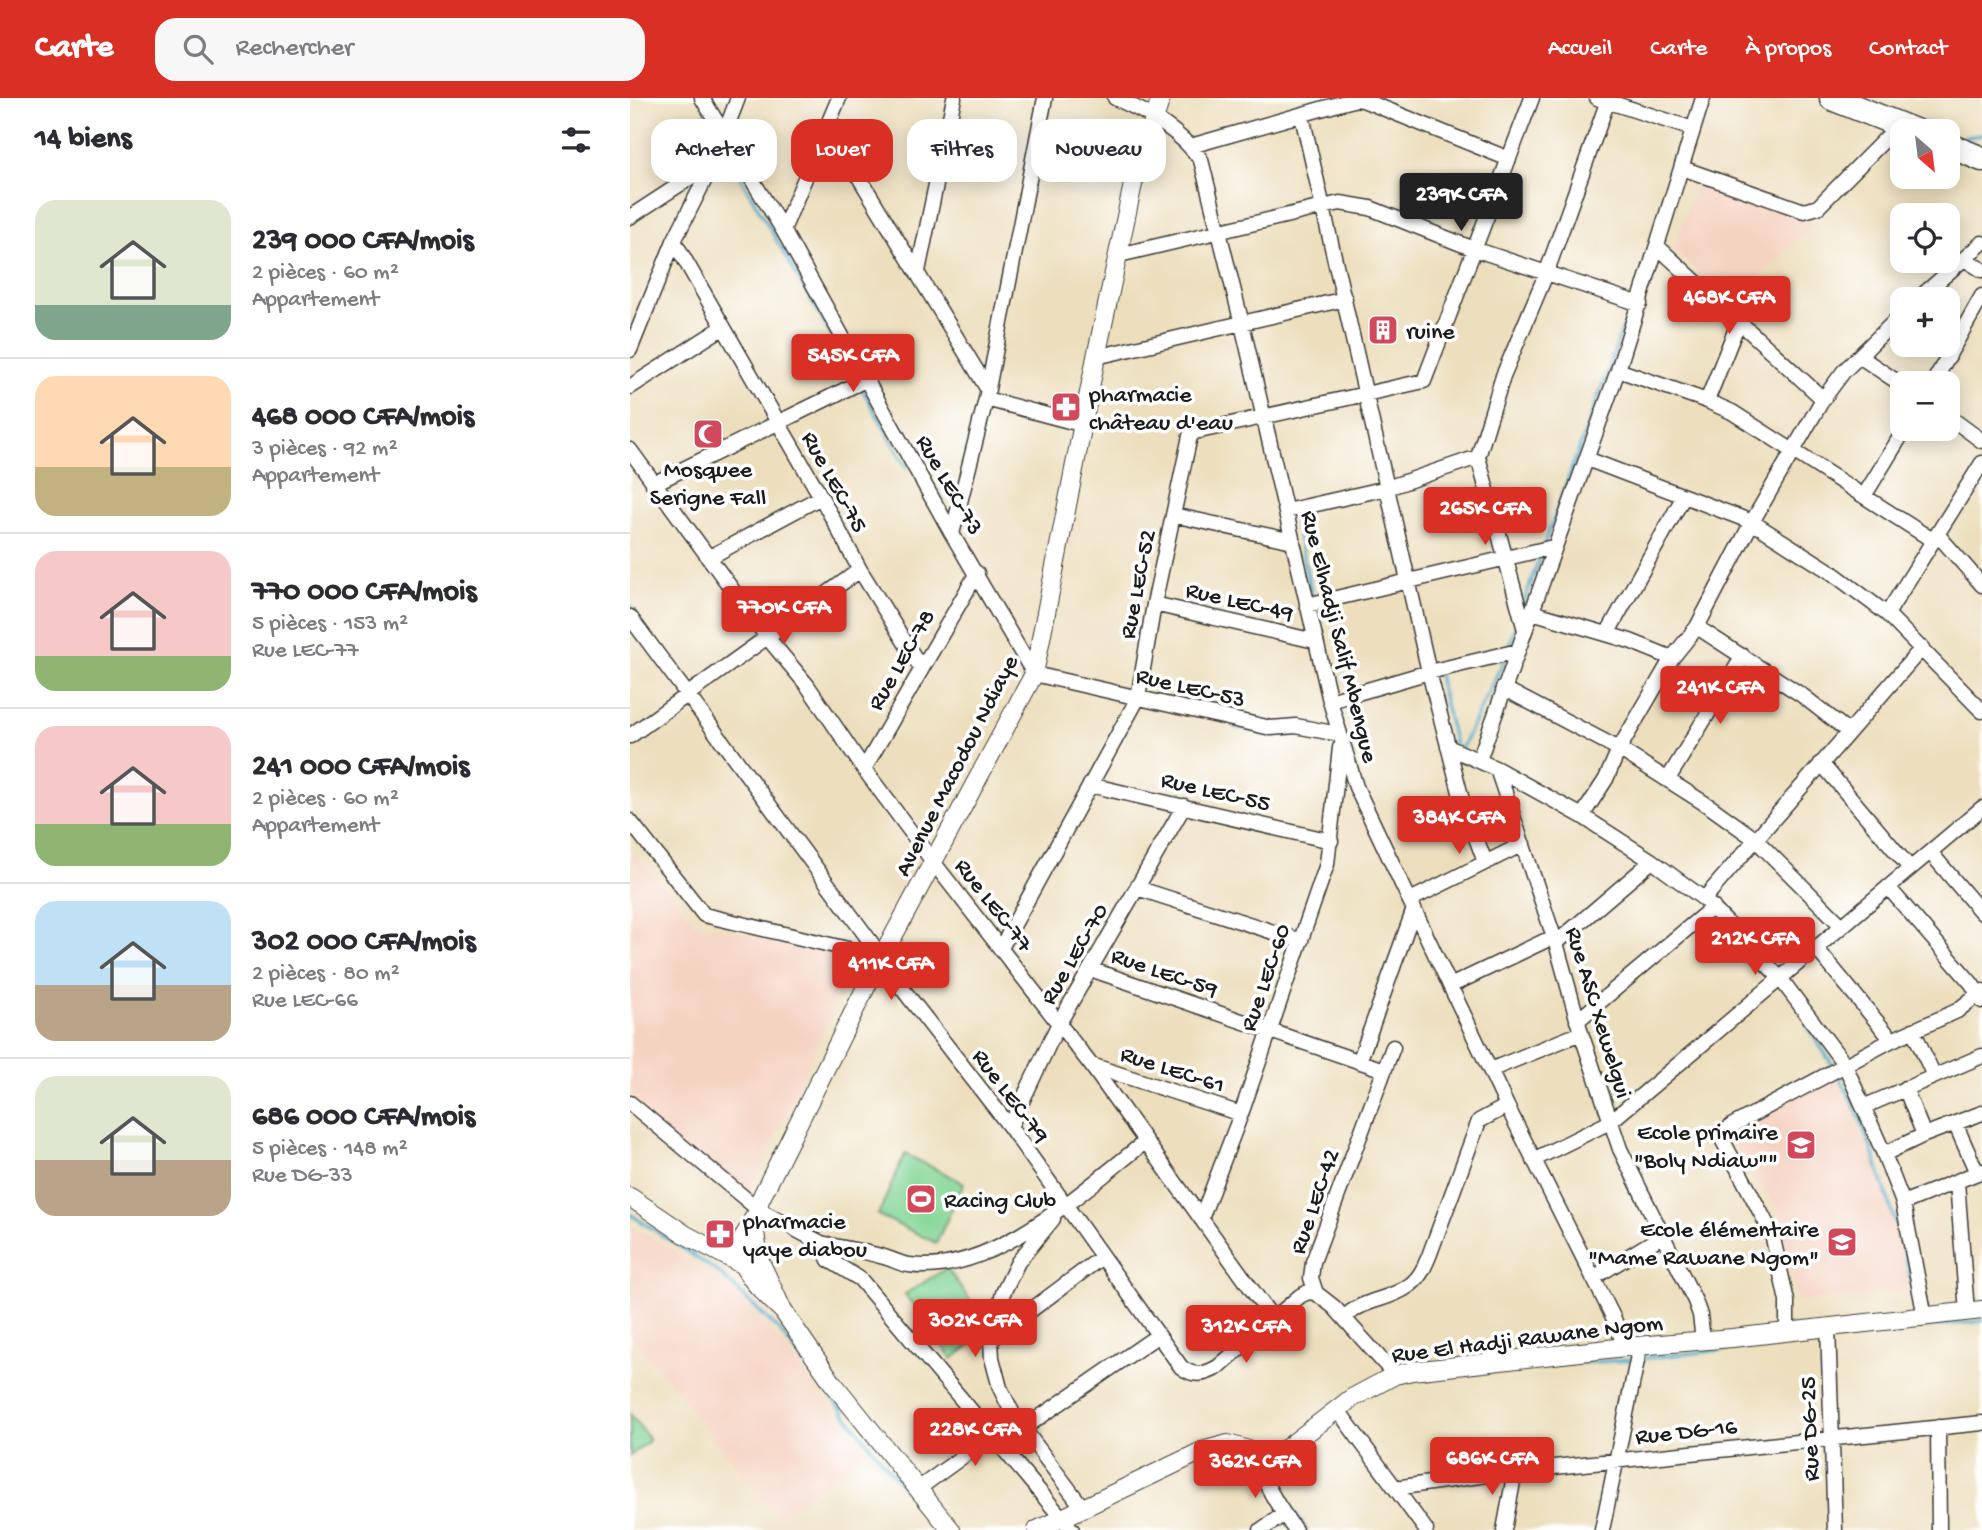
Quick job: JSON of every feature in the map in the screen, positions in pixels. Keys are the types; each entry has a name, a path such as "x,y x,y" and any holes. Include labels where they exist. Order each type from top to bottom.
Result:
{"highway":[{"path":"1832,98 1890,121"},
{"path":"1960,150 1982,159"}],"street":[{"name":"Rue LEC-73","path":"702,98 714,119"},
{"path":"730,119 738,98"},
{"path":"831,119 839,98"},
{"path":"918,271 954,98"},
{"path":"952,534 987,394 1045,98"},
{"name":"Rue Elhadji Salif Mbengue","path":"1115,98 1154,116 1191,146 1201,160 1220,230 1315,641 1340,738 1356,787 1533,1160 1593,1278 1633,1346"},
{"name":"Avenue Macodou Ndiaye","path":"739,1256 759,1202 876,953 934,863 1034,674 1133,184 1161,98"},
{"path":"1474,249 1532,98"},
{"path":"1479,760 1640,304 1703,98"},
{"path":"1191,146 1356,99 1509,159"},
{"path":"1525,630 1478,457 1503,376 1546,274 1602,100 1693,129"},
{"path":"1302,116 1429,672 1462,800 1485,862"},
{"path":"1682,168 1810,211 1818,207 1890,143"},
{"path":"630,217 684,182"},
{"path":"630,350 674,241 704,182"},
{"name":"Rue LEC-73","path":"753,182 783,230 952,534 1034,674"},
{"path":"783,230 804,182"},
{"path":"863,182 918,271 987,394 1084,425"},
{"path":"1119,255 1339,203 1370,208 1474,249 1640,304"},
{"name":"Rue LEC-75","path":"674,241 860,570 921,668"},
{"path":"1932,287 1982,243"},
{"path":"1658,247 1824,399"},
{"name":"Rue LEC-52","path":"1001,948 1138,698 1154,604 1190,436 1195,432 1424,381 1474,249"},
{"path":"1964,259 1982,270"},
{"path":"1960,336 1982,296"},
{"path":"1096,357 1345,299"},
{"path":"1707,401 1739,321"},
{"path":"1582,816 1606,779 1619,749 1672,658 1697,627 1752,523 1824,399 1844,371 1890,326"},
{"path":"630,387 722,328"},
{"path":"1859,356 1890,377"},
{"path":"1618,369 1732,412 1864,496 1936,538 1982,585"},
{"path":"653,484 865,380"},
{"path":"1960,424 1982,440"},
{"path":"1864,496 1898,441"},
{"name":"Rue LEC-77","path":"630,450 766,637 807,685 864,769 934,863 1091,1065 1273,1319"},
{"path":"1286,511 1387,488 1478,457"},
{"path":"1587,459 1752,523 1853,587 1887,614 1981,707"},
{"path":"1887,614 1982,463"},
{"path":"1607,634 1684,496"},
{"path":"708,558 821,497"},
{"path":"1173,515 1293,541"},
{"path":"1307,605 1553,547"},
{"path":"630,736 860,570"},
{"name":"Rue LEC-78","path":"864,769 977,573"},
{"name":"Rue LEC-49","path":"1154,604 1315,641"},
{"path":"1532,612 1607,634 1672,658"},
{"name":"Rue LEC-79","path":"630,617 876,953 1010,1128 1181,1367"},
{"path":"1697,627 1803,696 1849,732"},
{"path":"1490,1070 1579,1027 1709,903 1755,839 1922,648"},
{"path":"1330,701 1429,672 1518,651"},
{"path":"1668,779 1743,656"},
{"name":"Rue LEC-53","path":"1034,674 1271,728 1296,726 1340,738"},
{"path":"1503,688 1619,749 1755,839 1842,926"},
{"name":"Rue LEC-60","path":"1201,1219 1241,1114 1327,864 1340,738"},
{"path":"1448,747 1497,769 1582,816 1652,861 1709,903 1780,978 1845,1065 1884,1154 1903,1203 1925,1317"},
{"path":"1821,763 1910,869"},
{"name":"Rue ASC Xewelgui","path":"1497,769 1524,844 1610,1122 1629,1170 1695,1301 1703,1340"},
{"name":"Rue LEC-55","path":"1090,785 1331,841"},
{"name":"Rue LEC-70","path":"1010,1128 1058,1025 1184,806"},
{"path":"1533,1160 1610,1122 1977,813 1982,830"},
{"path":"630,821 704,915 856,951 876,953"},
{"path":"1359,1062 1412,905 1485,862 1524,844"},
{"path":"1930,852 1982,913"},
{"path":"1452,985 1554,940 1652,861"},
{"path":"1787,1331 1787,1301 1772,1234 1723,1142 1723,1133 1733,1125 1892,1040 1957,1011 1981,995 1888,887"},
{"path":"1137,888 1301,941"},
{"path":"1816,948 1892,1040"},
{"name":"Rue LEC-59","path":"1090,969 1384,1070"},
{"path":"1913,1030 1934,1076"},
{"name":"Rue LEC-42","path":"1181,1367 1198,1375 1218,1367 1300,1296 1308,1292 1316,1293 1311,1278 1313,1262 1393,1047"},
{"path":"1863,1107 1982,1056"},
{"name":"Rue LEC-61","path":"1091,1065 1241,1114"},
{"path":"1905,1088 1924,1135"},
{"path":"630,1103 756,1215 821,1244 882,1256 907,1265 938,1264 998,1248 1065,1205 1145,1142"},
{"path":"1344,1318 1358,1305 1407,1288 1420,1275 1479,1121 1507,1106"},
{"path":"1884,1154 1982,1113"},
{"path":"1903,1203 1980,1172 1955,1123"},
{"path":"1956,1182 1975,1311"},
{"path":"630,1197 710,1249 739,1256 757,1254"},
{"path":"1065,1205 1018,1262 998,1307 991,1340 992,1358 1000,1388 1014,1416 1083,1508"},
{"path":"756,1215 757,1254 783,1311 832,1382 951,1530"},
{"path":"1593,1278 1662,1236"},
{"path":"821,1244 829,1260 860,1279 1067,1524"},
{"path":"739,1256 760,1290 783,1311"},
{"path":"991,1340 1102,1257"},
{"path":"1316,1293 1344,1318 1395,1375"},
{"name":"Rue El Hadji Rawane Ngom","path":"1037,1530 1067,1524 1083,1508 1202,1451 1228,1444 1265,1455 1275,1454 1287,1448 1337,1409 1395,1375 1633,1346 1975,1311"},
{"name":"Rue DG-25","path":"1828,1326 1835,1530"},
{"path":"918,1489 992,1435 1024,1427 1157,1336"},
{"path":"1602,1530 1616,1460 1633,1346"},
{"path":"1337,1409 1426,1530"},
{"name":"Rue DG-16","path":"1395,1488 1514,1471 1982,1423"},
{"path":"1938,1427 1939,1530"},
{"path":"1255,1452 1260,1472 1296,1530"},
{"path":"1504,1530 1514,1471"},
{"path":"1261,1530 1284,1514"}],"shaded area":[{"path":"1697,183 1799,215 1813,225 1733,304 1673,249"},
{"path":"630,848 697,925 856,951 851,972 748,1196 630,1111"},
{"path":"1836,1077 1882,1177 1908,1291 1798,1302 1778,1210 1732,1142 1739,1130"},
{"path":"630,1226 714,1272 762,1319 866,1451 777,1519 672,1385 630,1337"}],"green space":[{"name":"Racing Club","path":"905,1154 964,1183 936,1243 878,1215"},
{"path":"947,1268 991,1330 952,1359 905,1294"},
{"path":"630,1414 650,1440 630,1456"}],"waterway":[{"path":"1706,112 1711,98"},
{"path":"704,114 707,119"},
{"path":"1960,138 1982,135"},
{"path":"635,206 670,182"},
{"path":"743,182 857,380"},
{"path":"1544,545 1631,306"},
{"path":"861,387 907,468"},
{"path":"1295,522 1313,600"},
{"path":"1523,605 1540,556"},
{"path":"630,605 637,615"},
{"path":"1508,648 1517,622"},
{"path":"1461,749 1505,658"},
{"path":"1438,675 1455,745"},
{"path":"1234,727 1261,732"},
{"path":"1807,1025 1833,1066"},
{"path":"1837,1073 1862,1124 1882,1178 1907,1262 1915,1310"},
{"path":"630,1214 718,1272 778,1329 937,1530"},
{"path":"1831,1338 1982,1321"},
{"path":"1640,1359 1823,1339"},
{"path":"1424,1378 1632,1360"},
{"path":"1267,1471 1283,1459"},
{"path":"1276,1488 1307,1530"}],"place":[{"name":"ruine","path":"1383,330"},
{"name":"pharmacie château d'eau","path":"1066,407"},
{"name":"Mosquee Serigne Fall","path":"708,434"},
{"name":"Ecole primaire \"Boly Ndiaw\"\"","path":"1801,1145"},
{"name":"Racing Club","path":"921,1199"},
{"name":"pharmacie yaye diabou","path":"720,1234"},
{"name":"Ecole élémentaire \"Mame Rawane Ngom\"","path":"1842,1242"}]}
